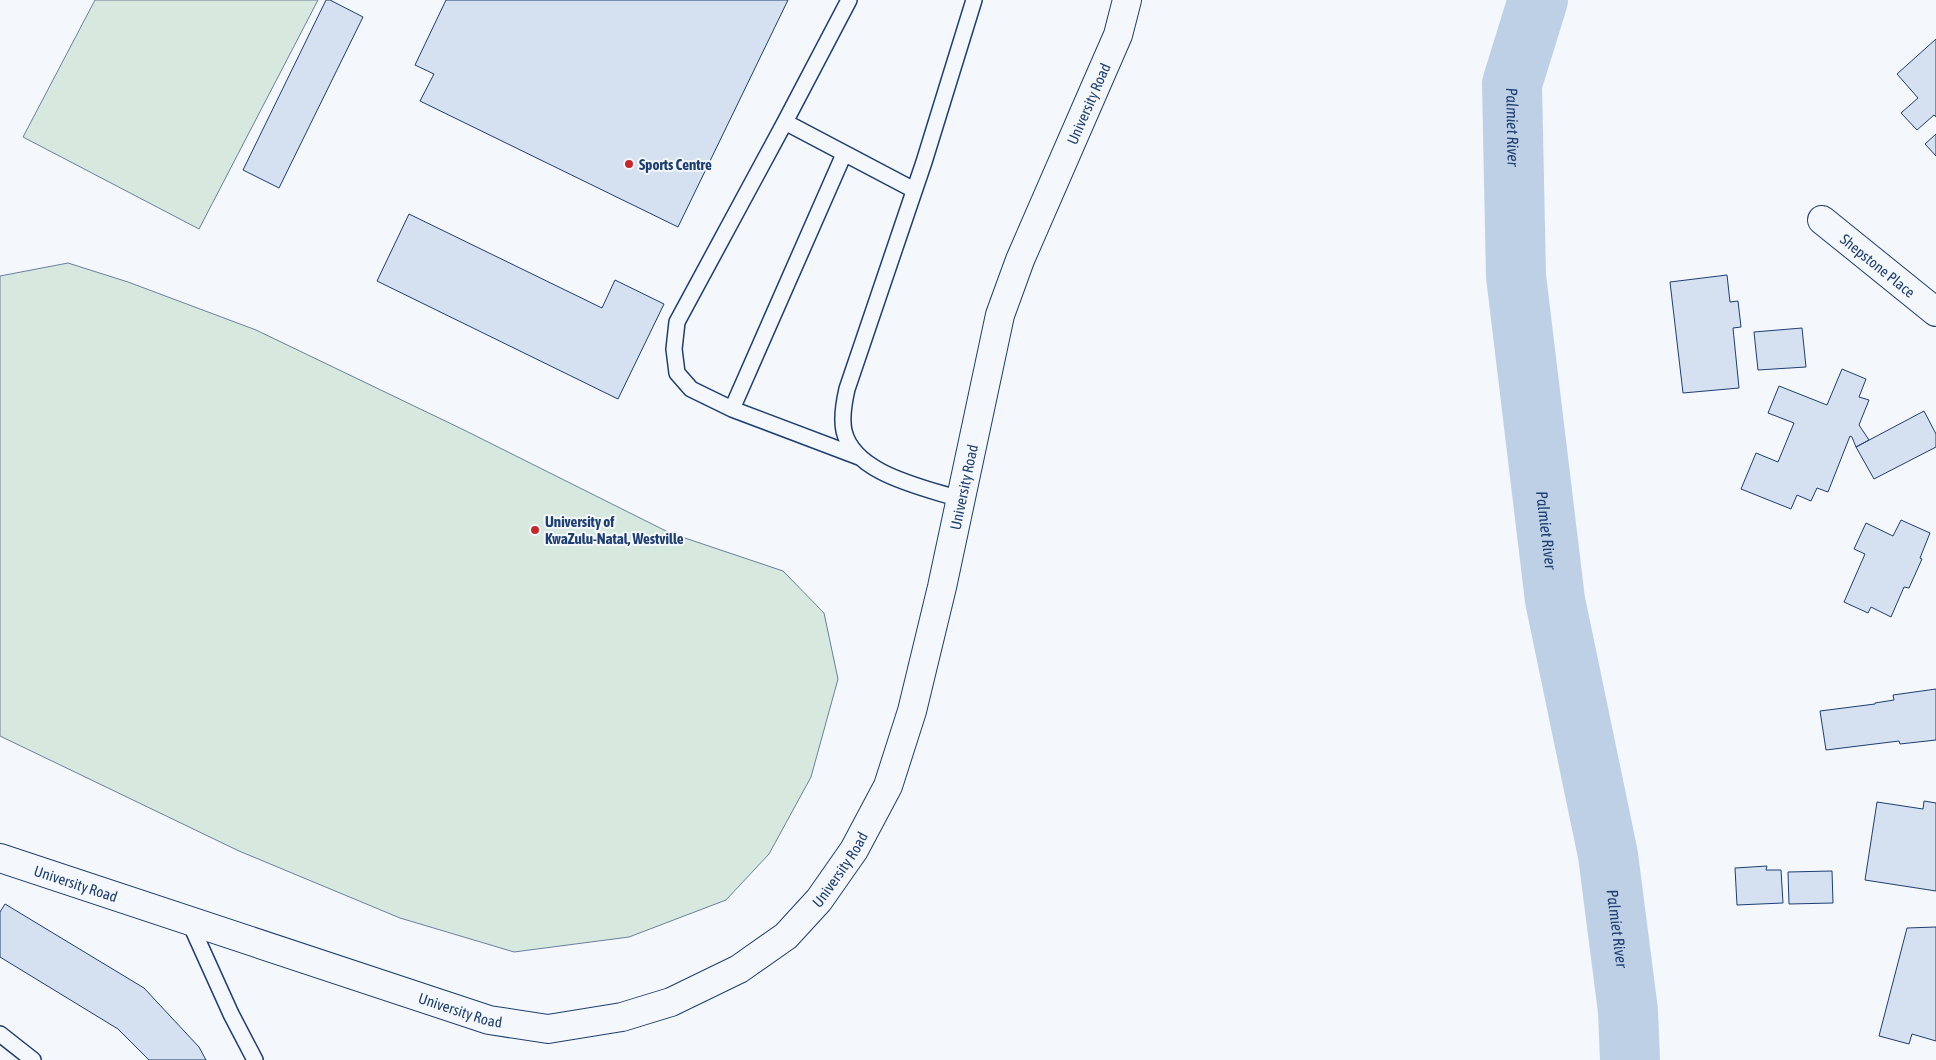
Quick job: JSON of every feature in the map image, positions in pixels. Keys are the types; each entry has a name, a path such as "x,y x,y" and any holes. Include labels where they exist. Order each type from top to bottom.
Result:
{"street":[{"name":"University Road","path":"0,858 489,1020 548,1029 622,1017 671,1002 739,969 786,936 819,900 854,850 888,786 912,711 942,587 1000,315 1020,260 1118,35 1127,0"},
{"name":"Shepstone Place","path":"1822,220 1936,312"}],"lane":[{"path":"849,0 677,322 674,349 678,373 691,389 732,409 859,457 880,472 960,499"},
{"path":"859,457 849,444 844,430 843,411 846,388 914,190 974,0"},
{"path":"785,122 914,190"},
{"path":"732,409 844,154"},
{"path":"189,921 254,1060"},
{"path":"0,1034 33,1060"}],"shaded area":[{"path":"95,0 318,0 199,229 23,137"},
{"path":"68,263 128,282 256,330 464,430 670,533 783,571 824,613 838,679 811,777 769,854 726,900 629,937 514,952 400,918 239,851 0,736 0,276"}],"building":[{"path":"326,0 330,0 363,17 279,188 243,170"},
{"name":"Sports Centre","path":"446,0 788,0 678,227 420,101 434,74 415,65"},
{"path":"1936,39 1936,117 1934,115 1917,130 1901,113 1918,98 1897,74"},
{"path":"1936,134 1936,156 1925,144"},
{"path":"409,214 602,308 615,280 664,304 618,399 377,281"},
{"path":"1727,275 1730,302 1738,301 1741,327 1733,328 1739,388 1683,393 1670,282"},
{"path":"1802,328 1806,367 1758,370 1754,332"},
{"path":"1842,369 1866,379 1859,397 1869,400 1859,425 1869,440 1856,447 1850,436 1828,492 1817,488 1811,501 1797,495 1791,509 1741,489 1756,453 1778,462 1794,423 1768,413 1779,386 1827,405"},
{"path":"1924,411 1936,434 1936,447 1874,479 1856,447"},
{"path":"1901,520 1930,533 1920,558 1922,559 1909,588 1904,587 1891,617 1871,607 1868,613 1844,602 1865,554 1854,549 1866,523 1893,536"},
{"path":"1936,689 1936,740 1900,744 1899,741 1826,750 1820,711 1875,704 1894,700 1893,695"},
{"path":"1924,801 1936,803 1936,891 1865,880 1877,802 1923,809"},
{"path":"1767,866 1766,870 1781,870 1783,903 1737,905 1735,868"},
{"path":"1832,871 1833,903 1789,904 1788,872"},
{"path":"5,904 144,988 199,1047 206,1060 149,1060 118,1029 0,957 0,912"},
{"path":"1936,927 1936,1041 1912,1034 1909,1044 1879,1036 1907,928"}],"waterway":[{"name":"Palmiet River","path":"1538,0 1512,84 1516,276 1555,600 1608,855 1628,1011 1630,1060"}],"place":[{"name":"Sports Centre","path":"629,164"},
{"name":"University of KwaZulu-Natal, Westville","path":"535,530"}]}
